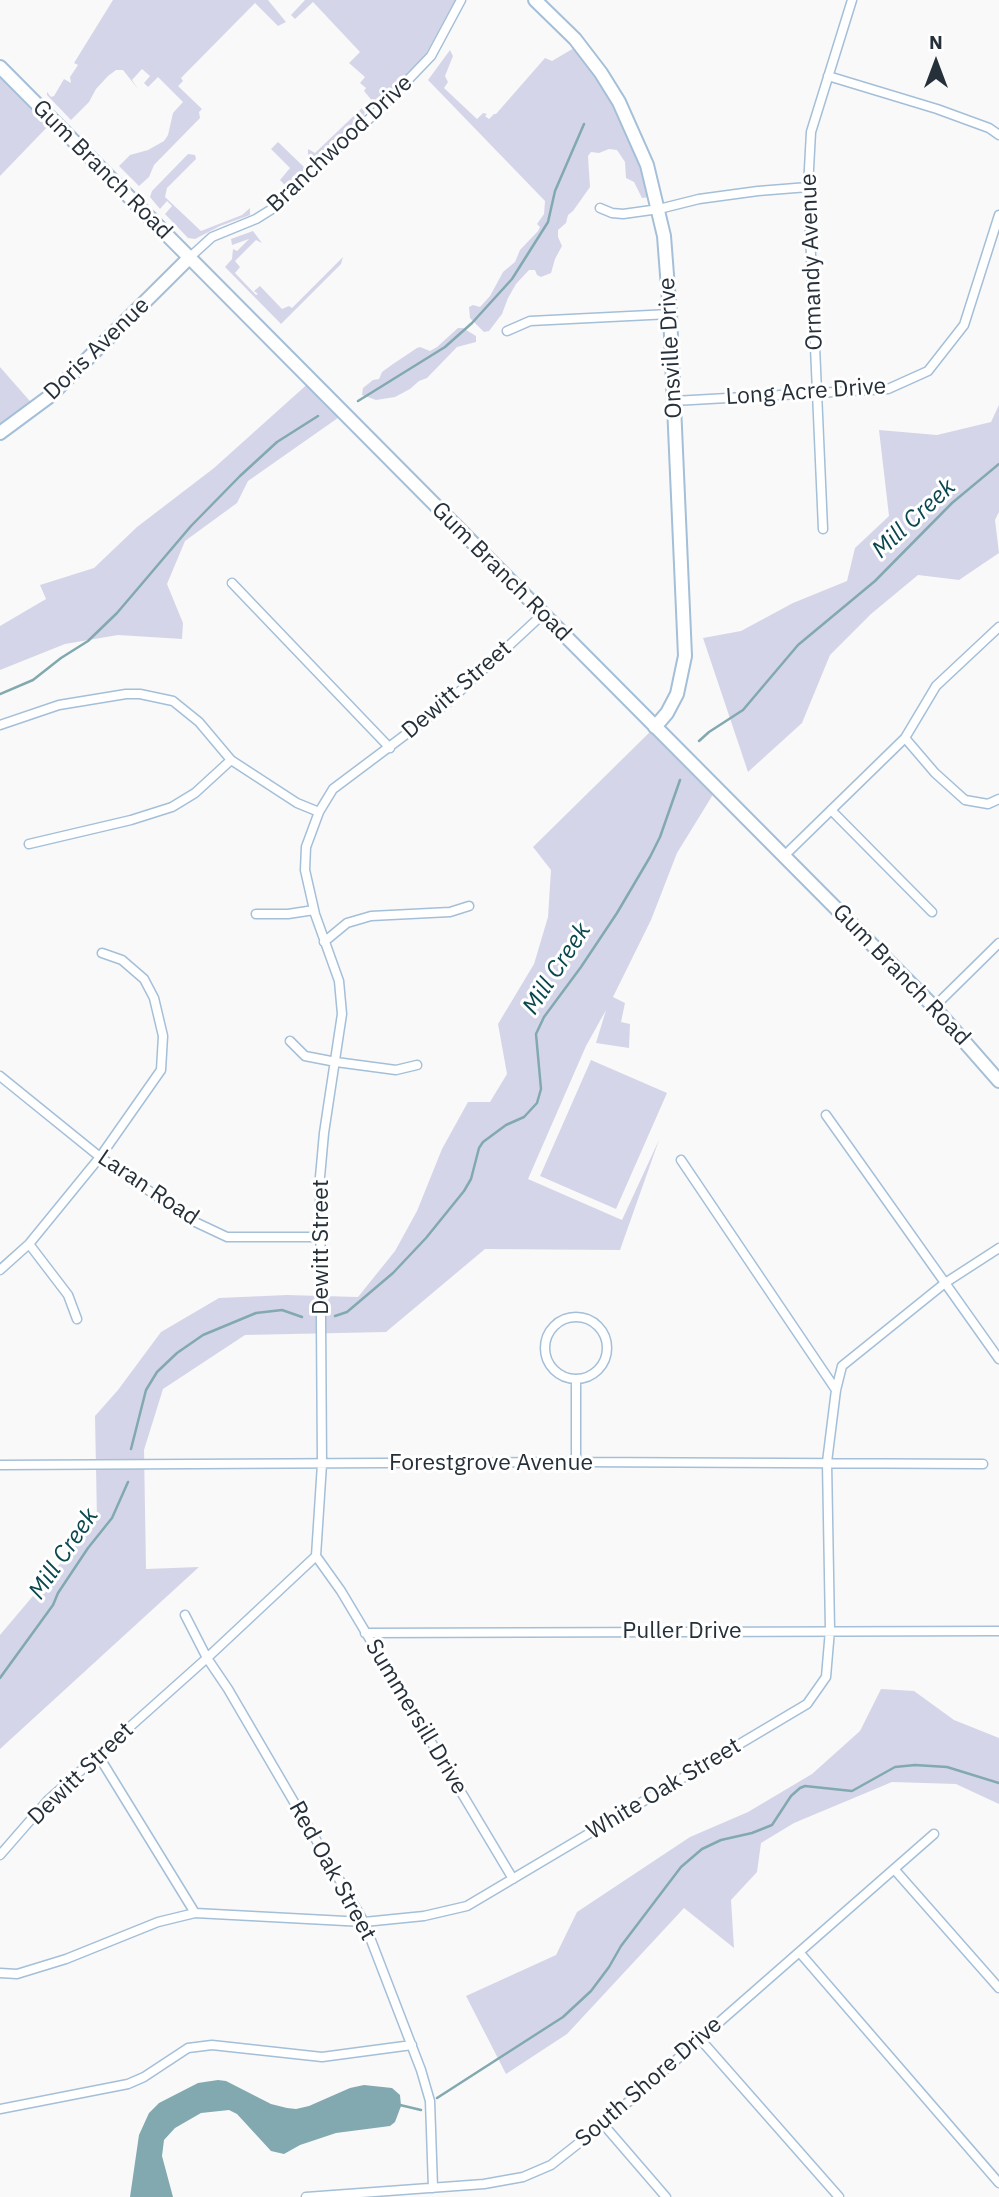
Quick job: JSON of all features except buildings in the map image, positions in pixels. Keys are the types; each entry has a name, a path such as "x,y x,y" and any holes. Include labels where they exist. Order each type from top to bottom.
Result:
{"main road":[{"name":"Onsville Drive","path":"535,0 575,39 619,102 647,165 666,247 685,656 677,694 667,713 655,727"},
{"name":"Gum Branch Road","path":"0,67 934,1007 999,1081"},
{"name":"Doris Avenue","path":"0,433 50,396 189,258"}],"street":[{"name":"Branchwood Drive","path":"189,258 212,237 256,219 272,209 384,105 431,56 461,0"},
{"name":"Ormandy Avenue","path":"823,529 808,187 811,132 852,0"},
{"path":"828,76 937,109 989,128 999,135"},
{"path":"600,208 623,214 699,199 808,187"},
{"name":"Long Acre Drive","path":"674,401 888,389 928,371 964,325 999,215"},
{"path":"507,331 530,321 670,314"},
{"path":"232,583 390,748"},
{"name":"Dewitt Street","path":"0,1855 48,1800 316,1556 322,1464 320,1177 342,1014 339,981 314,911 304,870 306,847 318,812 333,789 445,705 543,614"},
{"path":"784,856 905,738 936,686 999,627"},
{"path":"0,725 60,705 126,694 173,701 199,722 232,760 287,797 318,812"},
{"path":"905,738 935,773 965,800 988,804 999,799"},
{"path":"29,844 131,820 172,807 195,793 232,760"},
{"path":"831,810 932,912"},
{"path":"324,942 347,923 371,916 450,912 469,906"},
{"path":"256,914 288,915 314,911"},
{"path":"934,1007 999,943"},
{"path":"0,1270 29,1244 100,1157 161,1070 163,1036 154,998 144,979 122,960 102,953"},
{"path":"290,1041 305,1056 336,1062 396,1070 416,1065"},
{"name":"Laran Road","path":"0,1077 100,1157 193,1221 227,1237 320,1237"},
{"path":"826,1115 999,1359"},
{"path":"681,1160 836,1390"},
{"path":"29,1244 68,1295 77,1319"},
{"name":"White Oak Street","path":"0,1972 17,1974 65,1959 158,1922 195,1913 364,1922 424,1916 467,1906 807,1704 826,1677 831,1630 827,1462 836,1390 842,1366 945,1283 999,1248"},
{"path":"578,1317 592,1321 600,1327 606,1339 606,1359 599,1370 576,1380 563,1377 553,1370 545,1355 546,1337 553,1326 566,1318 578,1317"},
{"path":"576,1380 576,1462"},
{"name":"Forestgrove Avenue","path":"0,1465 576,1462 983,1464"},
{"name":"Summersill Drive","path":"316,1556 341,1591 513,1879"},
{"name":"Red Oak Street","path":"185,1615 207,1658 228,1689 364,1922 412,2045 430,2101 433,2188"},
{"name":"Puller Drive","path":"365,1633 999,1631"},
{"path":"98,1755 195,1913"},
{"name":"South Shore Drive","path":"306,2197 484,2184 523,2177 551,2165 800,1953 934,1833"},
{"path":"894,1869 999,1988"},
{"path":"800,1953 999,2183"},
{"path":"700,2039 839,2197"},
{"path":"0,2109 128,2084 144,2077 188,2048 212,2045 323,2057 412,2045"},
{"path":"603,2123 666,2197"}],"shaded area":[{"path":"113,0 268,0 286,22 278,26 255,3 181,78 183,81 178,86 202,109 199,112 200,118 154,165 149,177 139,186 119,166 130,155 148,150 164,141 173,113 183,102 158,77 148,87 144,83 150,76 142,69 132,80 138,89 123,70 116,70 96,89 89,102 71,120 47,95 47,92 51,97 54,96 64,79 71,83 70,77 78,65 74,63"},
{"path":"305,0 455,0 426,54 407,76 379,102 374,103 360,83 365,77 349,63 360,52 313,2 295,19 291,15"},
{"path":"574,48 585,59 617,108 651,190 649,197 642,198 634,182 626,178 625,162 617,150 591,152 588,156 590,187 568,215 566,223 558,230 562,246 551,273 541,277 535,270 529,270 516,284 502,314 489,331 484,332 470,318 469,307 480,307 490,296 503,272 515,262 520,250 538,231 540,227 537,224 544,214 545,201 428,80 450,50 453,56 445,76 448,82 444,88 477,119 483,113 487,114 485,116 489,119 545,58 552,61"},
{"path":"0,68 53,121 0,176"},
{"path":"363,107 364,116 321,158 315,160 308,156 308,149 315,153"},
{"path":"278,142 304,167 303,172 287,187 280,180 290,168 271,149"},
{"path":"188,154 195,155 196,159 167,188 165,197 201,231 242,215 250,208 250,215 195,239 188,238 165,214 172,206 167,201 160,209 150,197 152,191"},
{"path":"253,231 262,243 256,240 235,261 240,267 235,273 256,295 258,294 254,291 260,286 282,309 289,306 292,308 343,257 341,264 281,324 225,267 232,259 233,249 237,251 249,239 232,245 231,239"},
{"path":"458,328 476,336 476,342 457,347 427,378 395,397 376,400 362,395 363,388 379,379 382,372 393,364 417,348 430,351"},
{"path":"0,367 36,408 0,433"},
{"path":"312,380 345,413 248,481 237,503 185,541 167,584 183,623 182,639 118,635 65,644 0,670 0,626 46,599 40,585 94,568 137,527 214,468"},
{"path":"999,405 999,512 995,520 999,553 959,580 918,575 871,614 830,655 802,723 748,772 703,638 741,631 793,603 847,581 855,548 889,516 879,430 937,435 991,422"},
{"path":"655,727 717,788 677,853 651,920 613,997 625,1003 621,1022 630,1024 629,1048 596,1043 606,1010 586,1046 528,1179 622,1220 659,1140 620,1250 485,1249 386,1332 245,1335 163,1389 144,1450 146,1569 199,1567 0,1749 0,1635 97,1520 95,1416 161,1332 219,1298 287,1295 358,1297 395,1251 417,1211 442,1149 468,1102 490,1102 507,1074 498,1024 534,964 548,917 551,870 533,847"},
{"path":"591,1060 667,1093 616,1209 540,1176"},
{"path":"881,1689 914,1691 954,1720 999,1738 999,1804 956,1784 892,1782 794,1823 761,1843 757,1872 731,1900 734,1948 684,1908 567,2034 506,2074 466,1996 556,1955 577,1912 690,1837 748,1812 812,1774 860,1731"},
{"path":"226,2081 271,2104 287,2108 309,2106 350,2088 364,2085 392,2088 400,2095 401,2106 395,2122 390,2126 336,2133 300,2145 284,2154 271,2151 237,2114 229,2110 201,2113 175,2128 164,2140 162,2156 173,2197 130,2197 139,2135 149,2113 159,2103 198,2083"}],"waterway":[{"path":"358,401 445,347 472,323 512,279 548,222 555,191 584,124"},
{"path":"0,694 33,680 88,641 117,613 191,526 240,476 277,442 318,416"},
{"name":"Mill Creek","path":"699,741 743,710 798,645 875,581 952,503 999,464"},
{"name":"Mill Creek","path":"335,1316 347,1312 393,1273 464,1191 471,1179 483,1142 506,1125 524,1117 537,1103 541,1089 536,1034 544,1017 617,913 650,857 680,780"},
{"name":"Mill Creek","path":"131,1449 146,1390 157,1372 177,1353 203,1335 256,1313 282,1310 302,1317"},
{"name":"Mill Creek","path":"0,1678 53,1605 88,1548 112,1518 128,1482"},
{"path":"437,2098 563,2017 591,1991 621,1946 681,1867 702,1849 721,1840 772,1825 791,1796 800,1788 805,1786 852,1791 895,1767 915,1765 947,1767 999,1783"},
{"path":"400,2105 421,2110"}]}
